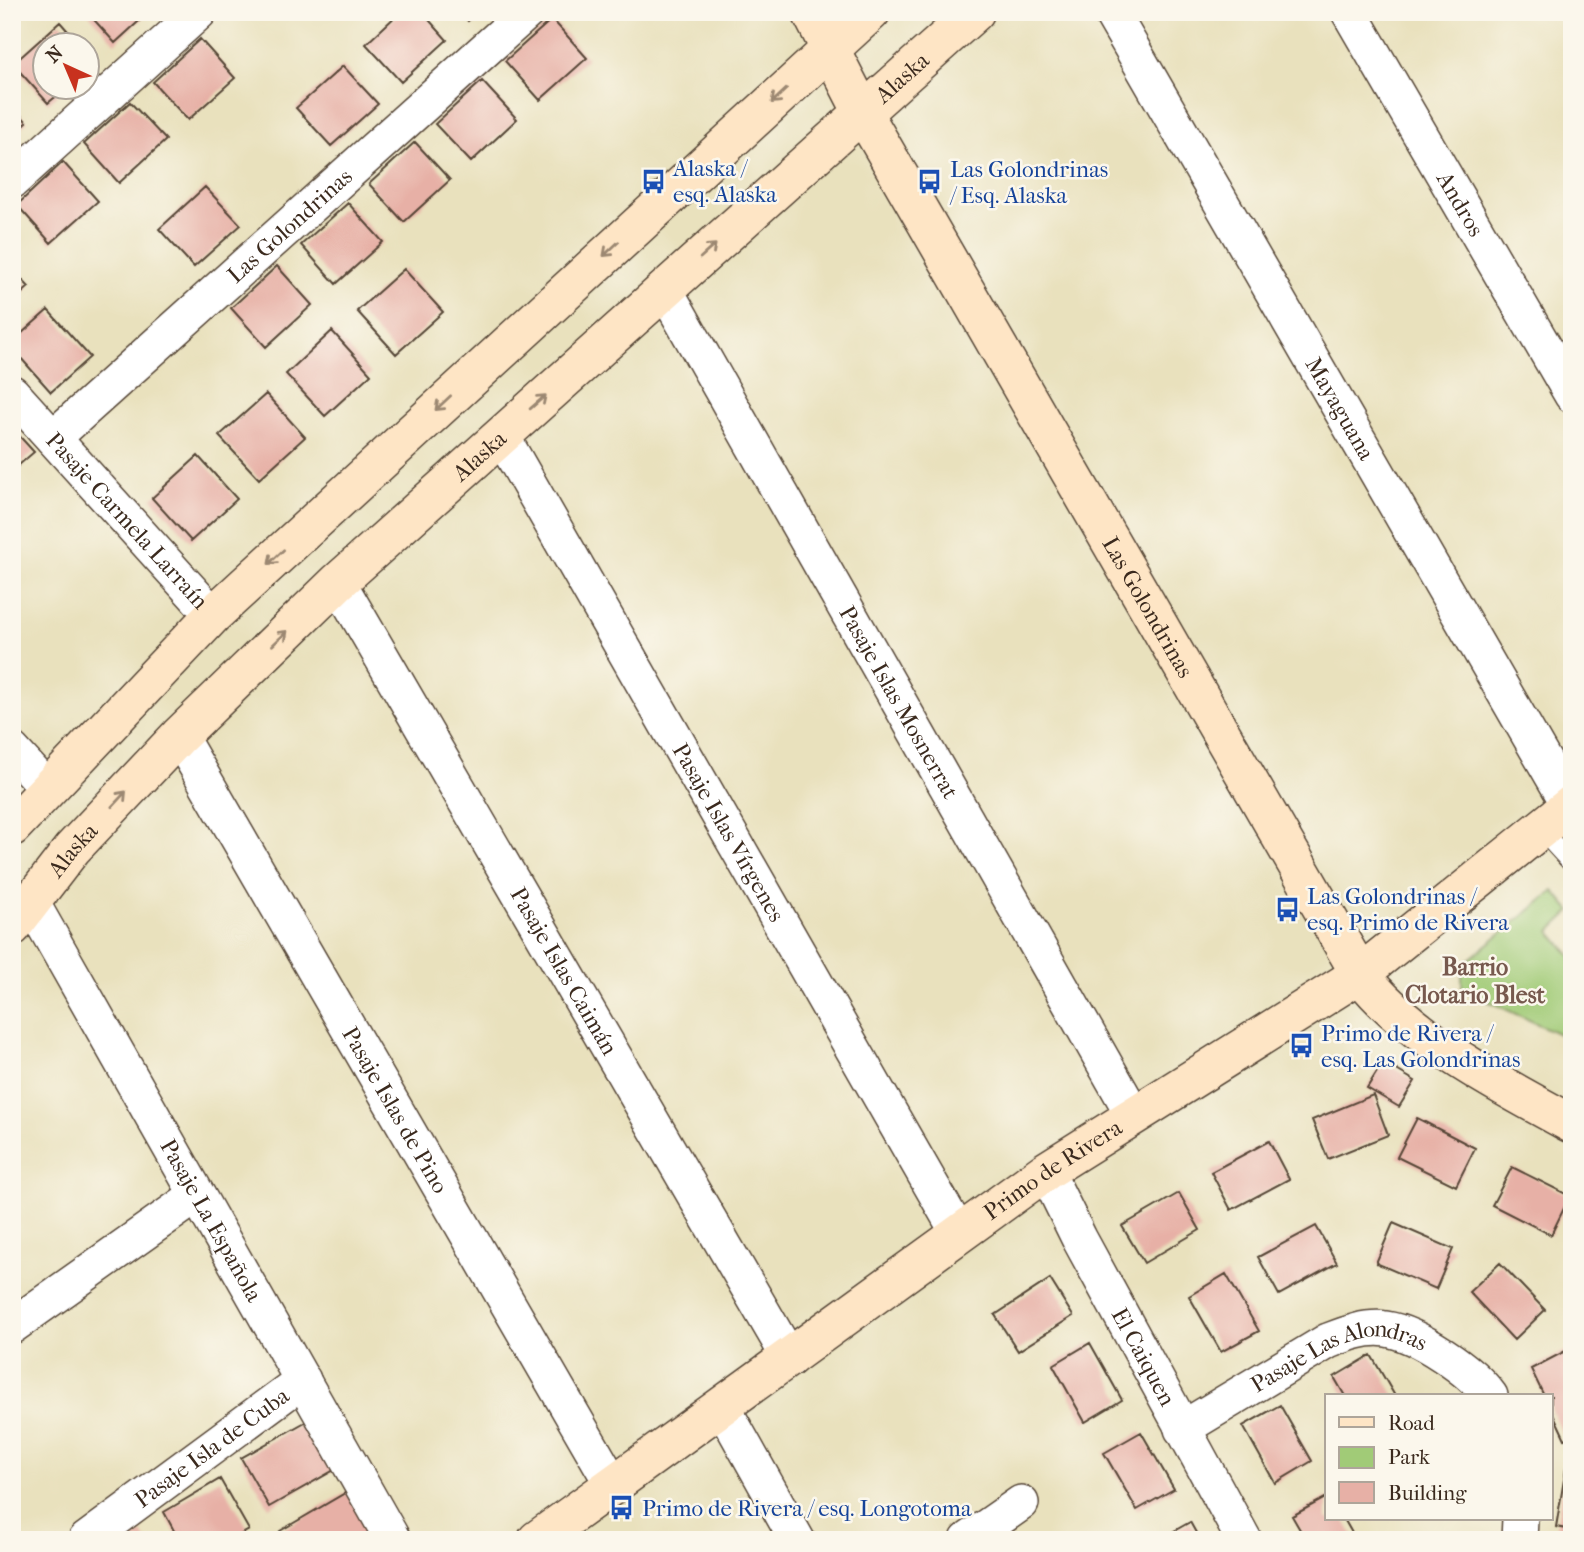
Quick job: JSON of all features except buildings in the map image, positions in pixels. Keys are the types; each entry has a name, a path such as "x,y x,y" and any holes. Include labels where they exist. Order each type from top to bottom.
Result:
{"street":[{"path":"12,181 199,12"},
{"name":"Las Golondrinas","path":"53,438 527,12"},
{"name":"Las Golondrinas","path":"811,12 863,113 1360,974 1392,1010 1423,1034 1569,1116"},
{"path":"12,827 213,615 871,12"},
{"name":"Alaska","path":"21,914 72,849 178,736 338,582 975,12"},
{"name":"Mayaguana","path":"1111,12 1571,805"},
{"name":"Andros","path":"1349,12 1572,395"},
{"name":"Pasaje Islas Mosnerrat","path":"665,290 1133,1114"},
{"name":"Pasaje Carmela Larraín","path":"12,393 213,615"},
{"name":"Pasaje Islas Vírgenes","path":"501,435 958,1232"},
{"name":"Pasaje Islas Caimán","path":"338,582 789,1359"},
{"name":"Pasaje Islas de Pino","path":"178,736 613,1485"},
{"path":"12,750 47,788"},
{"name":"Primo de Rivera","path":"537,1540 723,1408 958,1232 1046,1171 1396,949 1571,805"},
{"name":"Pasaje La Española","path":"21,914 197,1195 393,1540"},
{"name":"El Caiquen","path":"1046,1171 1182,1429 1244,1540"},
{"path":"12,1326 197,1195"},
{"name":"Pasaje Las Alondras","path":"1182,1429 1328,1341 1354,1331 1385,1329 1418,1339 1456,1365 1488,1394"},
{"name":"Pasaje Isla de Cuba","path":"86,1540 303,1380"},
{"path":"723,1408 797,1540"},
{"path":"968,1540 1021,1503"},
{"path":"1519,1540 1520,1520"}],"lane":[{"path":"1540,828 1572,864"}],"green space":[{"path":"1554,891 1571,911 1550,931 1572,957 1572,1040 1462,989 1462,965"}],"place":[{"name":"Alaska / esq. Alaska","path":"653,181"},
{"name":"Las Golondrinas / Esq. Alaska","path":"930,182"},
{"name":"Las Golondrinas / esq. Primo de Rivera","path":"1287,909"},
{"name":"Primo de Rivera / esq. Las Golondrinas","path":"1301,1046"},
{"name":"Primo de Rivera / esq. Longotoma","path":"622,1508"}],"district":[{"name":"Barrio Clotario Blest","path":"1475,981"}]}
